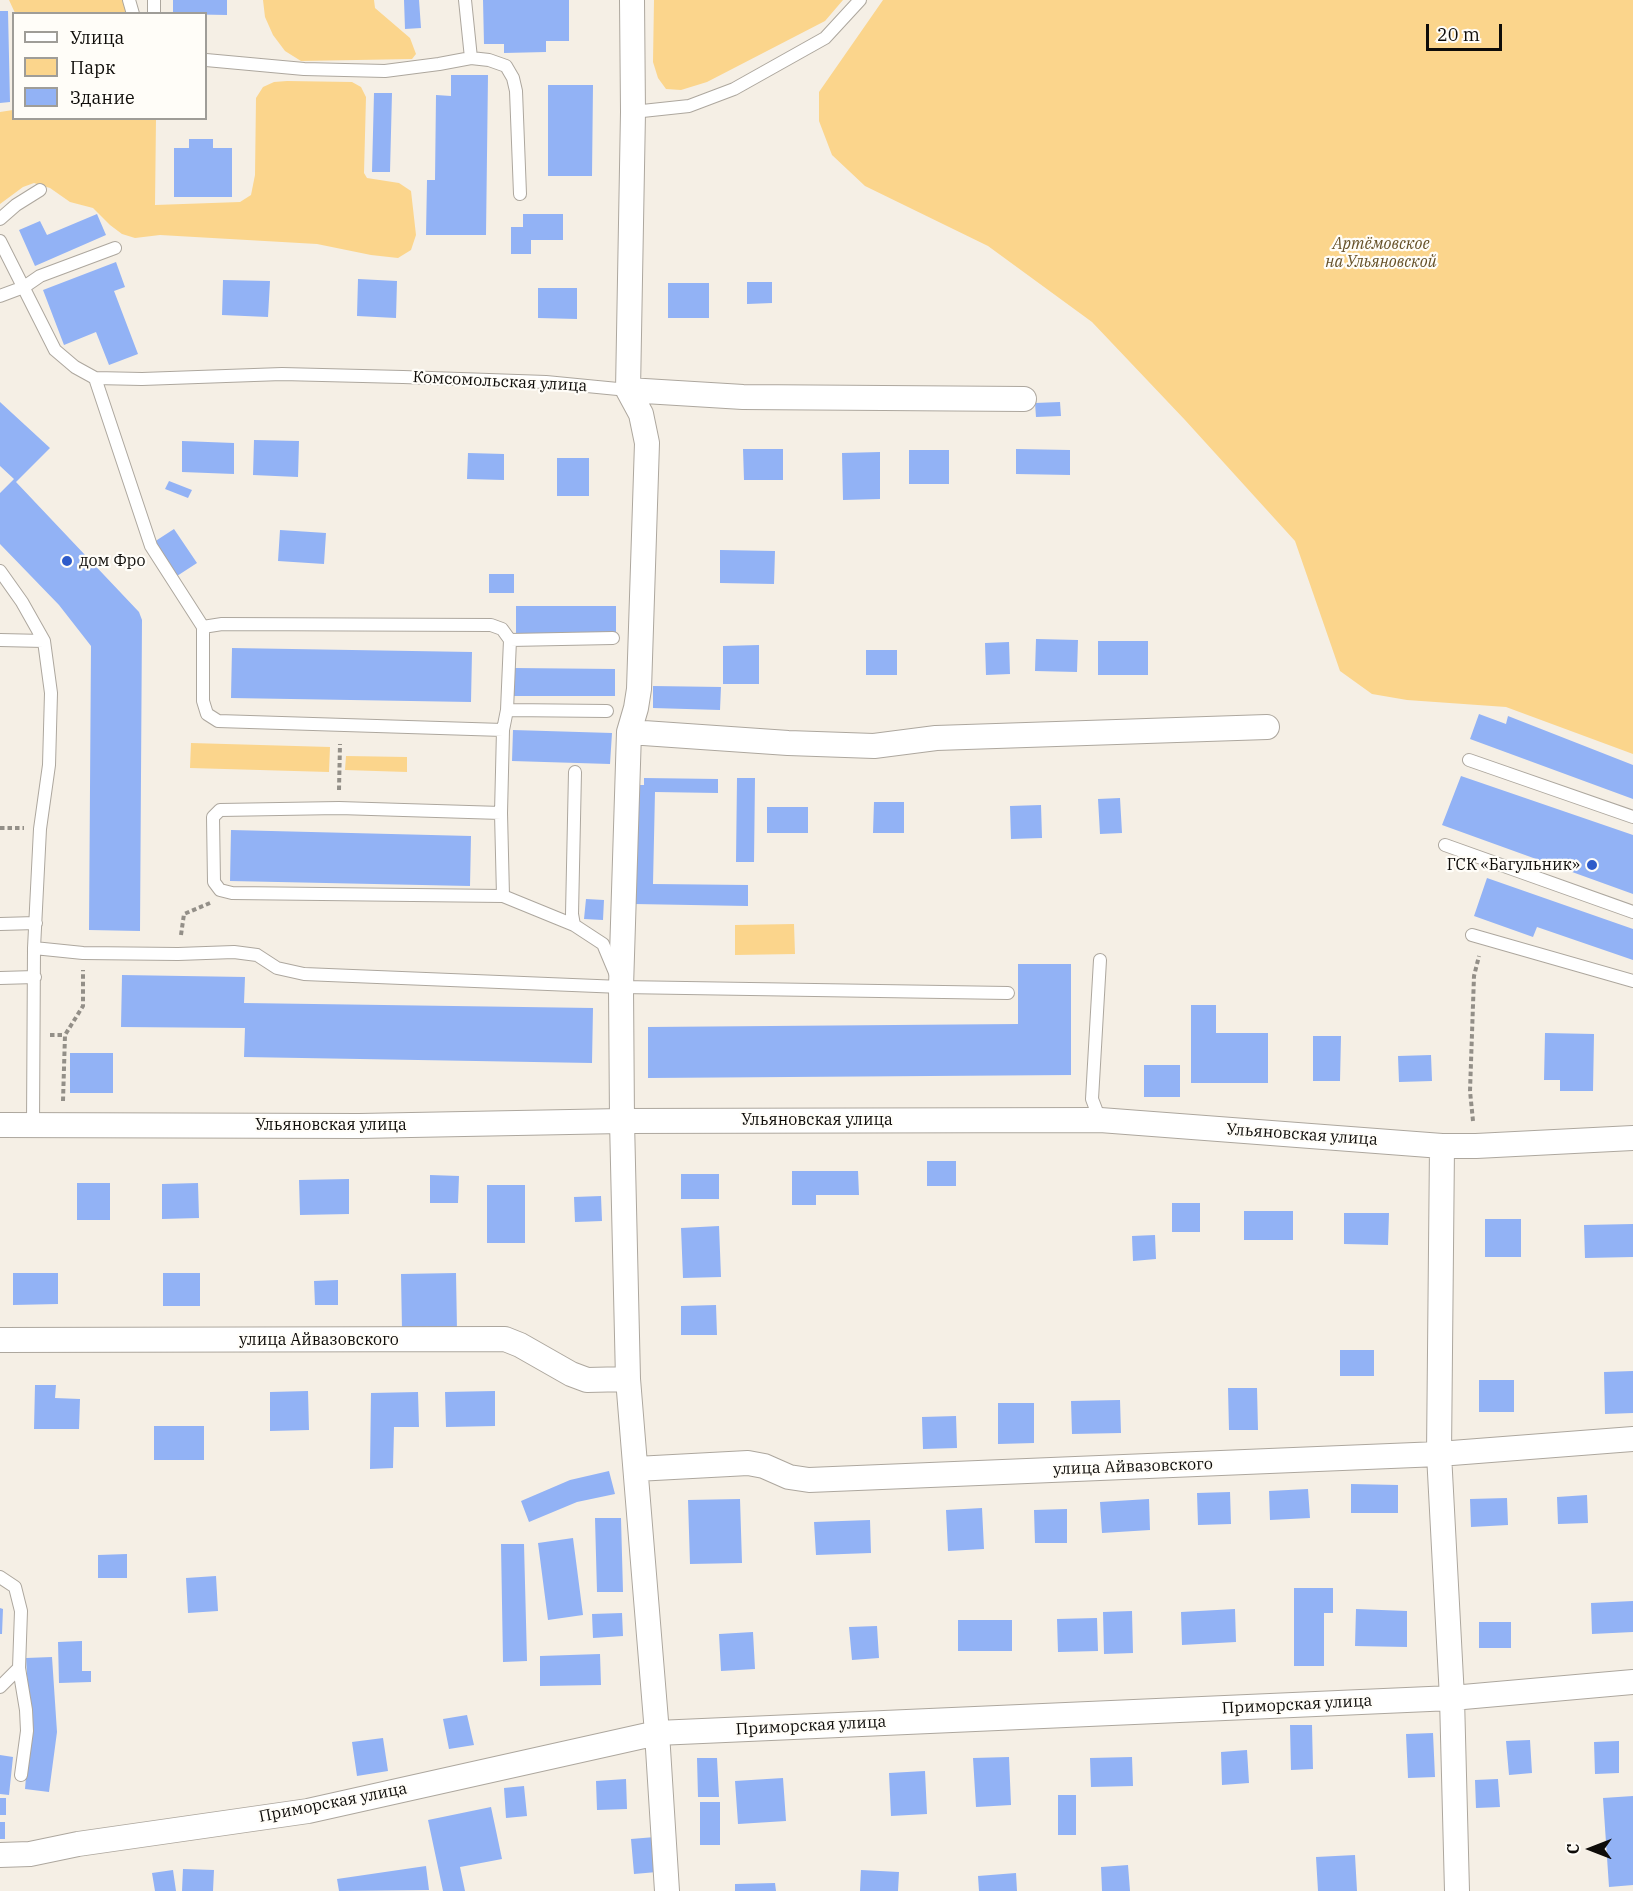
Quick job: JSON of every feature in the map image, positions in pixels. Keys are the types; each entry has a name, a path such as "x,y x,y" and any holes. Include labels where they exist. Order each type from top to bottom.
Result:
{"street":[{"path":"632,0 633,112 628,390 641,414 647,443 639,689 636,708 628,732 621,987 622,1121 628,1379 657,1733 667,1891"},
{"name":"Комсомольская улица","path":"628,390 743,397 1024,399"},
{"path":"628,732 788,743 874,746 936,738 1267,727"},
{"name":"Ульяновская улица","path":"0,1125 359,1126 622,1121 1100,1120 1443,1146 1633,1138"},
{"path":"1443,1146 1439,1454 1452,1698 1457,1891"},
{"name":"улица Айвазовского","path":"0,1340 505,1340 520,1345 571,1374 587,1380 628,1379"},
{"name":"улица Айвазовского","path":"636,1469 748,1463 764,1466 789,1477 809,1480 1439,1454 1633,1439"},
{"name":"Приморская улица","path":"0,1855 30,1854 78,1844 308,1811 657,1733 1452,1698 1633,1682"}],"lane":[{"path":"465,0 471,57"},
{"path":"633,112 689,106 734,89 825,38 860,0"},
{"path":"207,60 304,69 385,71 471,57 506,66 513,78 516,92 520,194"},
{"path":"0,219 40,190"},
{"path":"0,241 55,350 75,367 95,378 152,546 203,627 203,701 207,714 218,721 503,730"},
{"path":"0,296 24,287 40,276 115,248"},
{"name":"Комсомольская улица","path":"95,378 142,379 282,374 392,376 546,382 628,390"},
{"path":"0,571 22,602 44,641 51,693 50,765 40,829 34,948 33,1125"},
{"path":"203,627 222,624 491,625 502,629 510,640 507,710 503,730 501,813 503,896"},
{"path":"510,640 613,638"},
{"path":"0,640 44,641"},
{"path":"507,710 607,711"},
{"path":"1469,760 1633,817"},
{"path":"574,925 572,914 575,772"},
{"path":"501,813 339,808 220,810 213,817 214,882 220,890 232,893 503,896 574,925 603,944 621,987"},
{"path":"1445,845 1633,912"},
{"path":"0,924 36,923"},
{"path":"1478,936 1633,981"},
{"path":"34,948 83,953 234,952 257,955 277,968 304,974 621,987 1008,993"},
{"path":"1100,960 1092,1099 1100,1120"},
{"path":"0,978 35,977"},
{"path":"0,1577 15,1587 21,1611 19,1668 27,1731 21,1775"},
{"path":"0,1687 19,1668"}],"path":[{"path":"339,756 339,783"},
{"path":"178,954 184,914 232,893"},
{"path":"1476,1146 1470,1091 1474,976 1478,936"},
{"path":"63,1105 65,1035 83,1006 83,953"}],"green space":[{"path":"9,0 125,0 130,12 15,12"},
{"path":"263,0 374,0 375,8 410,38 416,54 412,59 301,61 285,51 273,35 265,17"},
{"path":"654,0 843,0 825,21 707,82 681,90 666,89 658,78 653,62"},
{"name":"Артёмовское на Ульяновской","path":"883,0 1633,0 1633,754 1506,707 1407,700 1372,694 1340,671 1295,541 1092,322 988,246 865,186 832,155 819,121 819,92"},
{"path":"274,82 352,82 361,87 366,97 364,173 367,178 399,183 411,191 416,235 411,250 398,258 317,244 160,235 135,238 122,234 93,208 70,202 50,188 34,183 23,187 0,204 0,112 12,110 12,120 156,120 155,205 240,202 251,195 255,175 256,98 263,87"},
{"path":"191,743 330,747 329,772 190,768"},
{"path":"346,756 407,757 407,772 345,770"},
{"path":"794,924 795,954 735,955 735,925"}],"building":[{"path":"173,0 227,0 227,15 207,15 207,12 173,12"},
{"path":"404,0 419,0 421,28 405,29"},
{"path":"483,0 569,0 569,41 546,41 546,52 504,53 504,44 484,44"},
{"path":"0,11 8,11 10,102 0,103"},
{"path":"451,75 488,75 486,235 426,235 427,180 435,180 436,95 451,96"},
{"path":"548,85 593,85 592,176 548,176"},
{"path":"374,93 392,93 390,172 372,172"},
{"path":"189,139 213,139 213,148 232,148 232,197 174,197 174,148 189,148"},
{"path":"97,214 106,235 35,266 19,230 40,221 47,235"},
{"path":"523,214 563,214 563,240 531,240 531,254 511,254 511,227 523,227"},
{"path":"116,262 125,287 114,291 138,354 109,365 96,332 64,345 43,290"},
{"path":"358,279 397,281 396,318 357,316"},
{"path":"223,280 270,281 268,317 222,315"},
{"path":"747,282 772,282 772,303 747,304"},
{"path":"668,283 709,283 709,318 668,318"},
{"path":"538,288 577,288 577,319 538,318"},
{"path":"0,402 50,448 16,482 139,612 142,620 140,931 89,930 91,646 59,605 0,544 0,493 14,479 0,466"},
{"path":"1060,402 1061,416 1036,417 1035,403"},
{"path":"254,440 299,441 298,477 253,475"},
{"path":"182,441 234,443 234,474 182,472"},
{"path":"743,449 783,449 783,480 744,480"},
{"path":"1016,449 1070,450 1070,475 1016,474"},
{"path":"909,450 949,450 949,484 909,484"},
{"path":"880,452 880,499 843,500 842,453"},
{"path":"468,453 504,454 504,480 467,479"},
{"path":"557,458 589,458 589,496 557,496"},
{"path":"169,481 192,490 188,498 165,489"},
{"path":"174,529 197,563 177,576 154,542"},
{"path":"280,530 326,533 324,564 278,561"},
{"path":"720,550 775,551 774,584 720,583"},
{"path":"489,574 514,574 514,593 489,593"},
{"path":"516,606 616,606 616,634 516,634"},
{"path":"1036,639 1078,640 1077,672 1035,671"},
{"path":"1098,641 1148,641 1148,675 1098,675"},
{"path":"1009,642 1010,674 986,675 985,643"},
{"path":"759,645 759,684 723,684 723,646"},
{"path":"232,648 472,652 471,702 231,698"},
{"path":"866,650 897,650 897,675 866,675"},
{"path":"514,668 615,669 615,696 513,696"},
{"path":"653,686 721,687 720,710 653,708"},
{"path":"1479,714 1506,724 1508,716 1633,765 1633,799 1470,739"},
{"path":"513,730 612,733 610,764 512,761"},
{"name":"ГСК «Багульник»","path":"1461,776 1633,835 1633,894 1442,825"},
{"path":"644,778 718,779 718,793 655,792 653,884 748,885 748,906 634,904 637,785 644,785"},
{"path":"737,778 755,778 754,862 736,862"},
{"path":"1120,798 1122,833 1100,834 1098,799"},
{"path":"874,802 904,802 904,833 873,833"},
{"path":"1041,805 1042,838 1011,839 1010,806"},
{"path":"767,807 808,807 808,833 767,833"},
{"path":"231,830 471,836 470,886 230,881"},
{"path":"1487,878 1633,929 1633,960 1537,927 1533,937 1474,916"},
{"path":"586,899 604,900 603,920 584,919"},
{"path":"1018,964 1071,964 1071,1075 648,1078 648,1027 1018,1024"},
{"path":"122,975 245,977 244,1003 593,1008 592,1063 244,1057 245,1028 121,1027"},
{"path":"1191,1005 1216,1005 1216,1033 1268,1033 1268,1083 1191,1083"},
{"path":"1545,1033 1594,1034 1593,1091 1560,1091 1560,1080 1544,1080"},
{"path":"1313,1036 1341,1036 1340,1081 1313,1081"},
{"path":"70,1053 113,1053 113,1093 70,1093"},
{"path":"1431,1055 1432,1081 1399,1082 1398,1056"},
{"path":"1144,1065 1180,1065 1180,1097 1144,1097"},
{"path":"927,1161 956,1161 956,1186 927,1186"},
{"path":"792,1171 858,1171 859,1195 816,1195 816,1205 792,1205"},
{"path":"681,1174 719,1174 719,1199 681,1199"},
{"path":"430,1175 459,1176 458,1203 430,1203"},
{"path":"349,1179 349,1214 300,1215 299,1180"},
{"path":"77,1183 110,1183 110,1220 77,1220"},
{"path":"198,1183 199,1218 162,1219 162,1184"},
{"path":"487,1185 525,1185 525,1243 487,1243"},
{"path":"601,1196 602,1221 575,1222 574,1197"},
{"path":"1172,1203 1200,1203 1200,1232 1172,1232"},
{"path":"1244,1211 1293,1211 1293,1240 1244,1240"},
{"path":"1344,1213 1389,1213 1388,1245 1344,1244"},
{"path":"1485,1219 1521,1219 1521,1257 1485,1257"},
{"path":"1633,1224 1633,1257 1585,1258 1584,1225"},
{"path":"719,1226 721,1277 683,1278 681,1228"},
{"path":"1155,1235 1156,1259 1133,1261 1132,1236"},
{"path":"13,1273 58,1273 58,1304 13,1305"},
{"path":"163,1273 200,1273 200,1306 163,1306"},
{"path":"456,1273 457,1331 402,1331 401,1274"},
{"path":"338,1280 338,1305 315,1305 314,1281"},
{"path":"716,1305 717,1335 681,1335 681,1306"},
{"path":"1340,1350 1374,1350 1374,1376 1340,1376"},
{"path":"1633,1371 1633,1413 1605,1414 1604,1372"},
{"path":"1479,1380 1514,1380 1514,1412 1479,1412"},
{"path":"35,1385 56,1385 55,1398 80,1399 79,1429 34,1429"},
{"path":"1228,1388 1257,1388 1258,1430 1229,1430"},
{"path":"308,1391 309,1430 270,1431 270,1392"},
{"path":"495,1391 495,1426 446,1427 445,1392"},
{"path":"418,1392 419,1427 394,1427 393,1468 370,1469 371,1393"},
{"path":"1120,1400 1121,1433 1072,1434 1071,1401"},
{"path":"998,1403 1034,1403 1034,1443 998,1444"},
{"path":"956,1416 957,1448 923,1449 922,1417"},
{"path":"154,1426 204,1426 204,1460 154,1460"},
{"path":"609,1471 615,1494 577,1502 529,1522 521,1501 570,1480"},
{"path":"1351,1484 1398,1485 1398,1513 1351,1513"},
{"path":"1308,1489 1310,1518 1270,1520 1269,1491"},
{"path":"1230,1492 1231,1524 1198,1525 1197,1493"},
{"path":"1587,1495 1588,1523 1558,1524 1557,1497"},
{"path":"1507,1498 1508,1525 1471,1527 1470,1499"},
{"path":"740,1499 742,1563 690,1564 688,1500"},
{"path":"1149,1499 1150,1530 1102,1533 1100,1502"},
{"path":"982,1508 984,1549 948,1551 946,1510"},
{"path":"1067,1509 1067,1543 1035,1543 1034,1510"},
{"path":"595,1518 621,1518 623,1592 597,1592"},
{"path":"870,1520 871,1553 816,1555 814,1522"},
{"path":"573,1538 583,1615 548,1620 538,1543"},
{"path":"501,1544 524,1544 527,1661 503,1662"},
{"path":"127,1554 127,1578 98,1578 98,1555"},
{"path":"216,1576 218,1611 188,1613 186,1578"},
{"path":"1294,1588 1333,1588 1333,1613 1324,1613 1324,1666 1294,1666"},
{"path":"1633,1601 1633,1632 1592,1634 1591,1603"},
{"path":"0,1608 3,1609 2,1634 0,1634"},
{"path":"1235,1609 1236,1642 1182,1645 1181,1612"},
{"path":"1356,1609 1407,1611 1407,1647 1355,1646"},
{"path":"1132,1611 1133,1653 1104,1654 1103,1612"},
{"path":"622,1613 623,1636 593,1638 592,1614"},
{"path":"1097,1618 1098,1651 1058,1652 1057,1619"},
{"path":"958,1620 1012,1620 1012,1651 958,1651"},
{"path":"1479,1622 1511,1622 1511,1648 1479,1648"},
{"path":"877,1626 879,1658 852,1660 849,1627"},
{"path":"753,1632 755,1669 721,1671 719,1634"},
{"path":"82,1641 82,1671 91,1671 91,1682 59,1683 58,1642"},
{"path":"600,1654 601,1685 540,1686 540,1656"},
{"path":"52,1657 57,1732 49,1792 25,1789 30,1729 26,1658"},
{"path":"467,1715 474,1745 449,1749 443,1719"},
{"path":"1290,1725 1312,1725 1313,1769 1291,1770"},
{"path":"1433,1733 1435,1777 1408,1778 1406,1734"},
{"path":"383,1738 388,1771 357,1776 352,1742"},
{"path":"1530,1740 1532,1773 1509,1775 1506,1741"},
{"path":"1619,1741 1619,1773 1595,1774 1594,1742"},
{"path":"1247,1750 1249,1783 1222,1785 1221,1752"},
{"path":"0,1755 13,1757 9,1795 0,1794"},
{"path":"1009,1757 1011,1805 976,1807 973,1758"},
{"path":"1132,1757 1133,1786 1091,1787 1090,1758"},
{"path":"697,1758 717,1758 719,1797 698,1797"},
{"path":"925,1771 927,1814 891,1816 889,1773"},
{"path":"783,1778 786,1821 738,1824 735,1781"},
{"path":"626,1779 627,1809 597,1810 596,1781"},
{"path":"1498,1779 1500,1807 1476,1808 1475,1780"},
{"path":"524,1786 527,1816 506,1818 504,1788"},
{"path":"1058,1795 1076,1795 1076,1835 1058,1835"},
{"path":"1633,1796 1633,1885 1609,1887 1603,1798"},
{"path":"0,1798 6,1798 6,1815 0,1815"},
{"path":"700,1802 720,1802 720,1845 700,1845"},
{"path":"491,1807 502,1859 460,1867 465,1891 443,1891 428,1820"},
{"path":"0,1822 5,1822 5,1839 0,1839"},
{"path":"655,1837 657,1872 634,1874 631,1839"},
{"path":"1355,1855 1357,1891 1318,1891 1316,1857"},
{"path":"1128,1865 1130,1891 1102,1891 1101,1867"},
{"path":"426,1866 429,1890 339,1891 337,1879"},
{"path":"183,1869 214,1870 213,1891 182,1891"},
{"path":"173,1870 176,1891 155,1891 152,1873"},
{"path":"861,1870 899,1872 898,1891 860,1891"},
{"path":"1016,1873 1017,1891 979,1891 978,1876"},
{"path":"775,1883 776,1891 735,1891 735,1884"}],"place":[{"name":"дом Фро","path":"67,561"},
{"name":"ГСК «Багульник»","path":"1592,865"}]}
